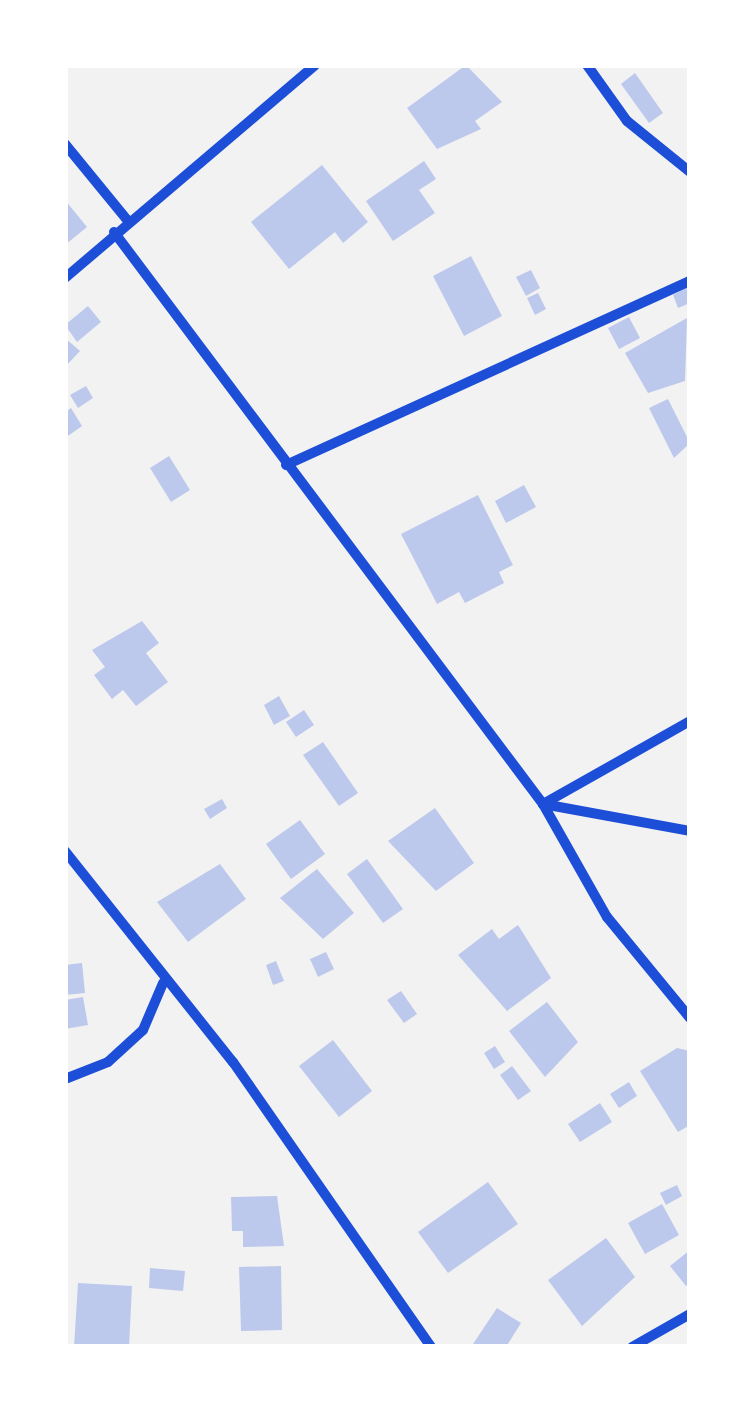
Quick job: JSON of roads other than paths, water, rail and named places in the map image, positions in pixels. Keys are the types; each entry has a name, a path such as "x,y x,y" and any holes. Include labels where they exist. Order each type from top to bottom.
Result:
{"street":[{"path":"65,278 114,232 315,65"},
{"path":"586,65 627,122 690,172"},
{"path":"65,144 128,221"},
{"path":"114,232 543,804 608,917 690,1018"},
{"path":"286,465 690,282"},
{"path":"543,804 690,721"},
{"path":"543,804 690,831"},
{"path":"65,851 162,983 233,1062 431,1347"},
{"path":"65,1079 108,1062 143,1030 162,983"},
{"path":"632,1347 690,1314"}]}
